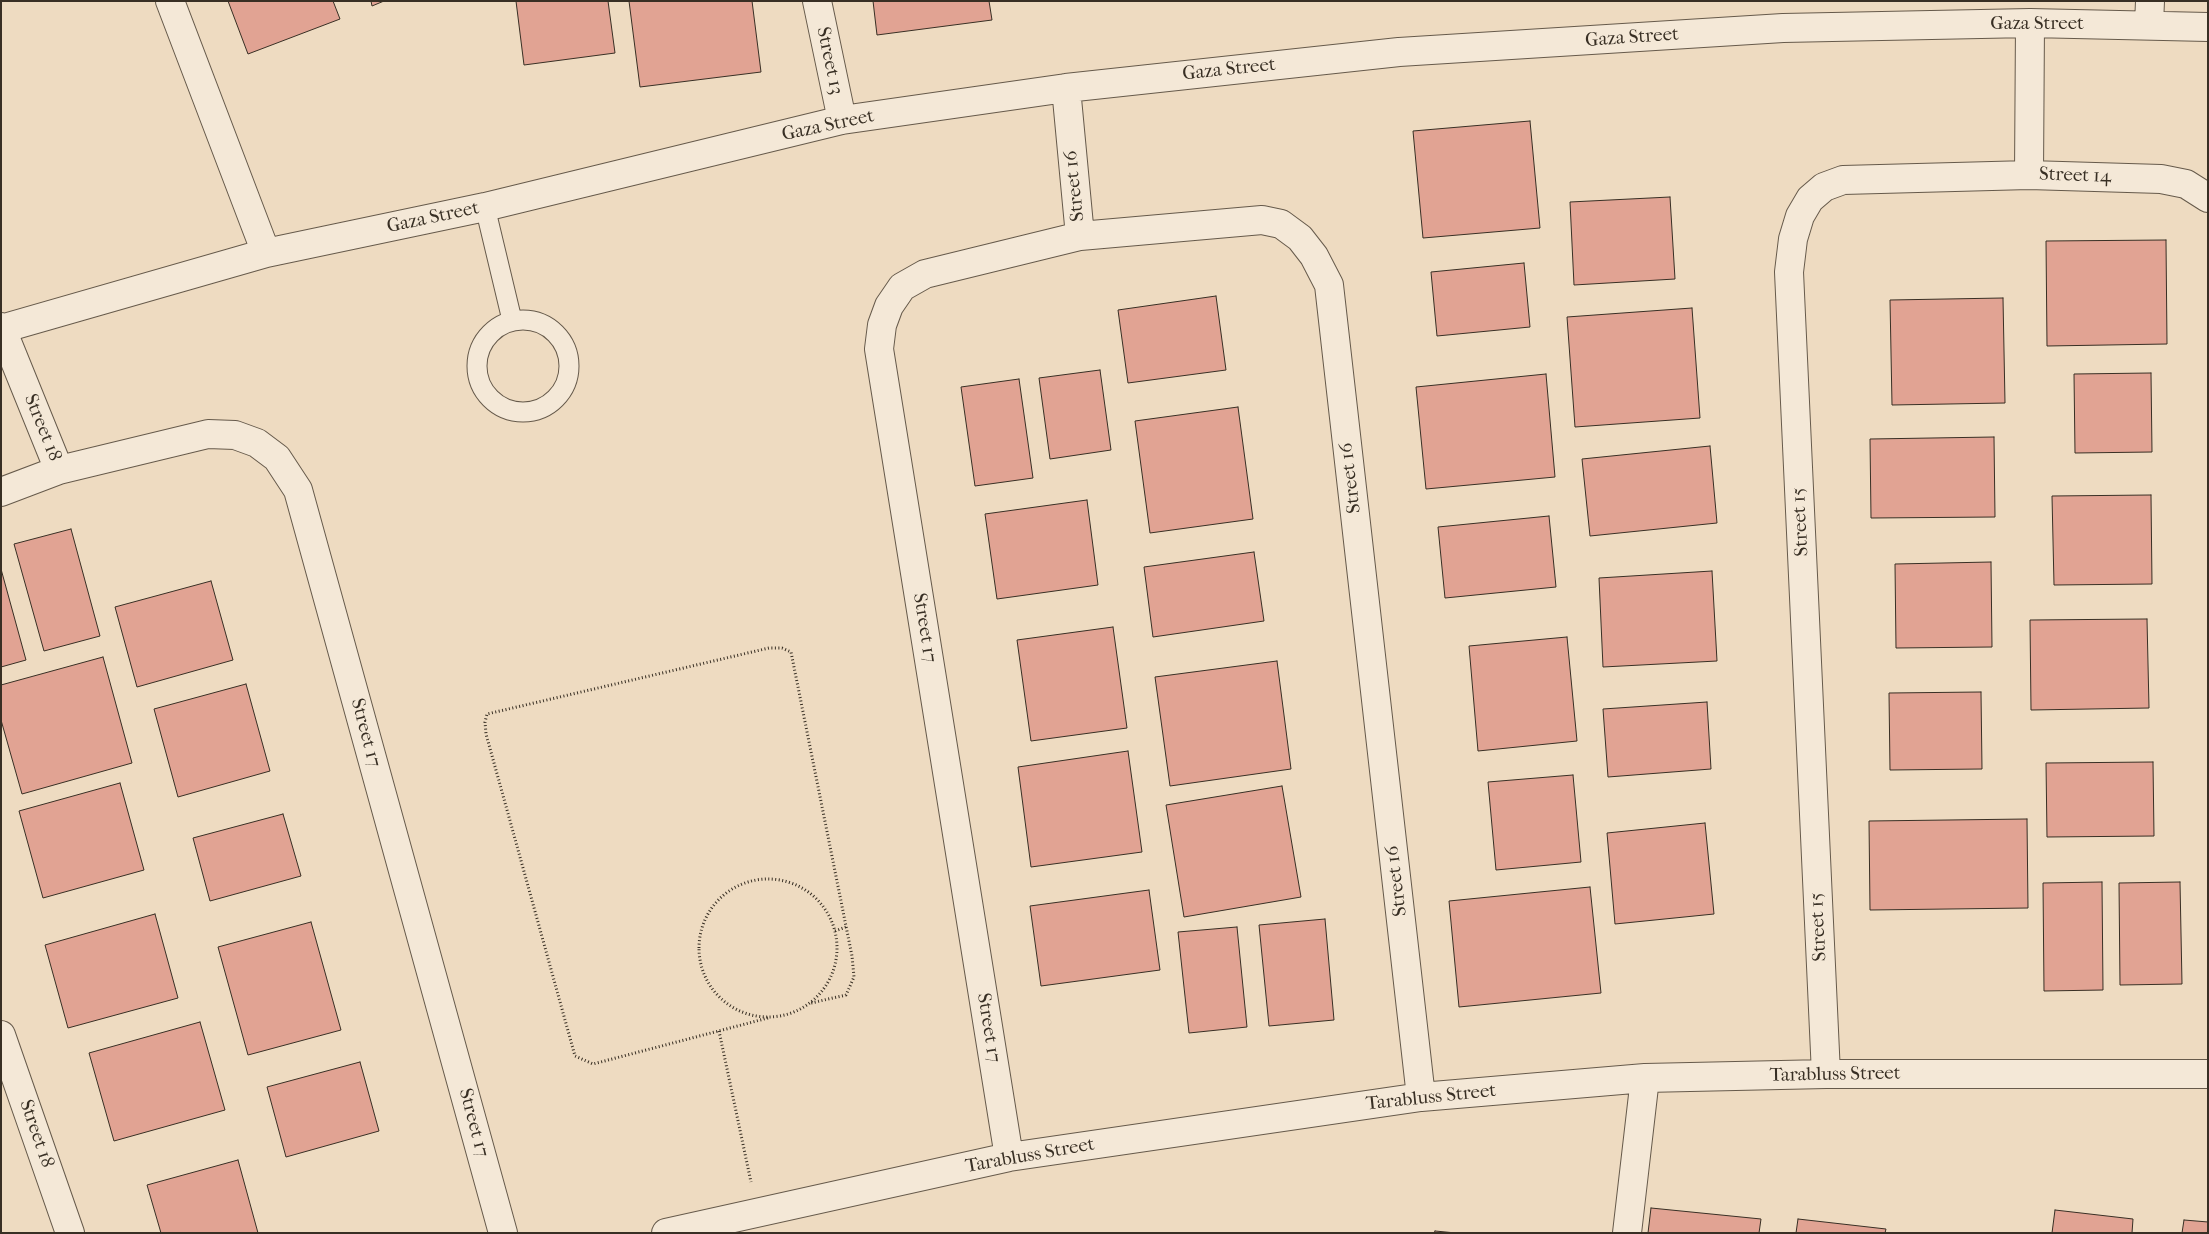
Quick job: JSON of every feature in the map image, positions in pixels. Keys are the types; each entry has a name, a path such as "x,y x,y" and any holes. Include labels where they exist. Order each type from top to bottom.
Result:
{"street":[{"path":"170,1 266,253"},
{"name":"Street 13","path":"817,1 842,120"},
{"name":"Gaza Street","path":"1,328 266,253 484,207 842,120 1066,88 1399,52 1783,28 2030,23 2150,13 2208,27"},
{"name":"Street 14","path":"2030,23 2029,175 2161,179 2186,184 2208,198"},
{"name":"Street 16","path":"1066,88 1080,236 1262,220 1281,224 1300,238 1314,256 1329,285 1422,1097"},
{"name":"Street 15","path":"1826,1074 1789,272 1793,239 1800,216 1810,200 1824,187 1843,180 2029,175"},
{"name":"Street 17","path":"1008,1157 879,349 882,325 889,306 902,287 925,274 1080,236"},
{"name":"Street 18","path":"1,328 59,470 1,492"},
{"name":"Street 17","path":"59,470 208,434 235,435 257,442 277,458 298,490 503,1233"},
{"name":"Street 18","path":"1,1035 70,1233"},
{"name":"Tarabluss Street","path":"666,1233 1008,1157 1422,1097 1645,1078 1826,1074 2208,1074"},
{"path":"1627,1233 1645,1078"}],"lane":[{"path":"484,207 512,320"},
{"path":"512,320 527,320 542,324 554,332 563,343 568,356 569,370 565,384 558,397 546,406 534,411 519,412 497,404 482,386 478,375 478,363 485,341 492,332 512,320"}],"path":[{"path":"769,648 782,648 791,652 846,927 854,977 846,995 811,1003 791,1014 768,1018 593,1064 575,1056 486,734 484,722 487,714 769,648"},
{"path":"768,1018 747,1015 727,1005 711,989 701,969 698,947 702,925 713,906 728,891 748,881 770,879 792,883 811,894 826,910 835,931 837,951 834,970 825,989 811,1003"},
{"path":"835,931 846,927"},
{"path":"719,1031 757,1213"}],"building":[{"path":"228,1 333,1 340,19 248,54"},
{"path":"371,1 384,1 372,6"},
{"path":"516,1 608,1 615,53 524,65"},
{"path":"629,1 752,1 761,72 640,87"},
{"path":"873,1 989,1 992,20 877,35"},
{"path":"1530,121 1540,228 1423,238 1413,131"},
{"path":"1670,197 1675,279 1574,285 1570,202"},
{"path":"2166,240 2167,344 2047,346 2046,241"},
{"path":"1524,263 1530,327 1437,336 1431,272"},
{"path":"1216,296 1226,370 1128,383 1118,310"},
{"path":"2003,298 2005,403 1892,405 1890,300"},
{"path":"1692,308 1700,418 1575,427 1567,317"},
{"path":"1100,370 1111,450 1050,459 1039,378"},
{"path":"2151,373 2152,452 2075,453 2074,374"},
{"path":"1546,374 1555,477 1426,489 1416,387"},
{"path":"1019,379 1033,478 975,486 961,387"},
{"path":"1238,407 1253,519 1150,533 1135,421"},
{"path":"1994,437 1995,517 1871,518 1870,439"},
{"path":"1710,446 1717,523 1590,536 1582,459"},
{"path":"2151,495 2152,584 2054,585 2052,496"},
{"path":"1087,500 1098,585 997,599 985,514"},
{"path":"1549,516 1556,587 1445,598 1438,527"},
{"path":"71,529 100,636 44,651 14,544"},
{"path":"1254,552 1264,621 1153,637 1144,567"},
{"path":"1991,562 1992,647 1896,648 1895,564"},
{"path":"1,569 26,660 1,667"},
{"path":"1712,571 1717,661 1603,667 1599,578"},
{"path":"211,581 233,660 137,687 115,607"},
{"path":"2147,619 2149,708 2031,710 2030,620"},
{"path":"1113,627 1127,728 1031,741 1017,640"},
{"path":"1567,637 1577,741 1478,751 1469,646"},
{"path":"103,657 132,763 22,794 1,720 1,685"},
{"path":"1277,661 1291,769 1170,786 1155,677"},
{"path":"246,684 270,771 178,797 154,709"},
{"path":"1981,692 1982,769 1890,770 1889,693"},
{"path":"1707,702 1711,769 1608,777 1603,709"},
{"path":"1128,751 1142,852 1031,867 1018,767"},
{"path":"2153,762 2154,836 2047,837 2046,763"},
{"path":"1573,775 1581,862 1496,870 1488,782"},
{"path":"120,783 144,870 43,898 19,811"},
{"path":"1282,786 1301,897 1184,917 1166,805"},
{"path":"283,814 301,876 210,901 193,838"},
{"path":"2027,819 2028,908 1870,910 1869,821"},
{"path":"1705,823 1714,914 1615,924 1607,833"},
{"path":"2102,882 2103,990 2044,991 2043,883"},
{"path":"2180,882 2182,984 2120,985 2119,883"},
{"path":"1590,887 1601,993 1459,1007 1449,901"},
{"path":"1149,890 1160,970 1041,986 1030,906"},
{"path":"155,914 178,998 68,1028 45,945"},
{"path":"1325,919 1334,1020 1269,1026 1259,925"},
{"path":"311,922 341,1030 248,1055 218,947"},
{"path":"1237,927 1247,1027 1189,1033 1178,932"},
{"path":"200,1022 225,1110 114,1141 89,1053"},
{"path":"360,1062 379,1131 286,1157 267,1087"},
{"path":"238,1160 258,1233 161,1233 147,1185"},
{"path":"1651,1208 1761,1219 1759,1233 1648,1233"},
{"path":"2055,1210 2133,1219 2132,1233 2052,1233"},
{"path":"1798,1219 1886,1229 1885,1233 1796,1233"},
{"path":"2184,1220 2208,1222 2208,1233 2182,1233"},
{"path":"1435,1231 1456,1233 1434,1233"}]}
